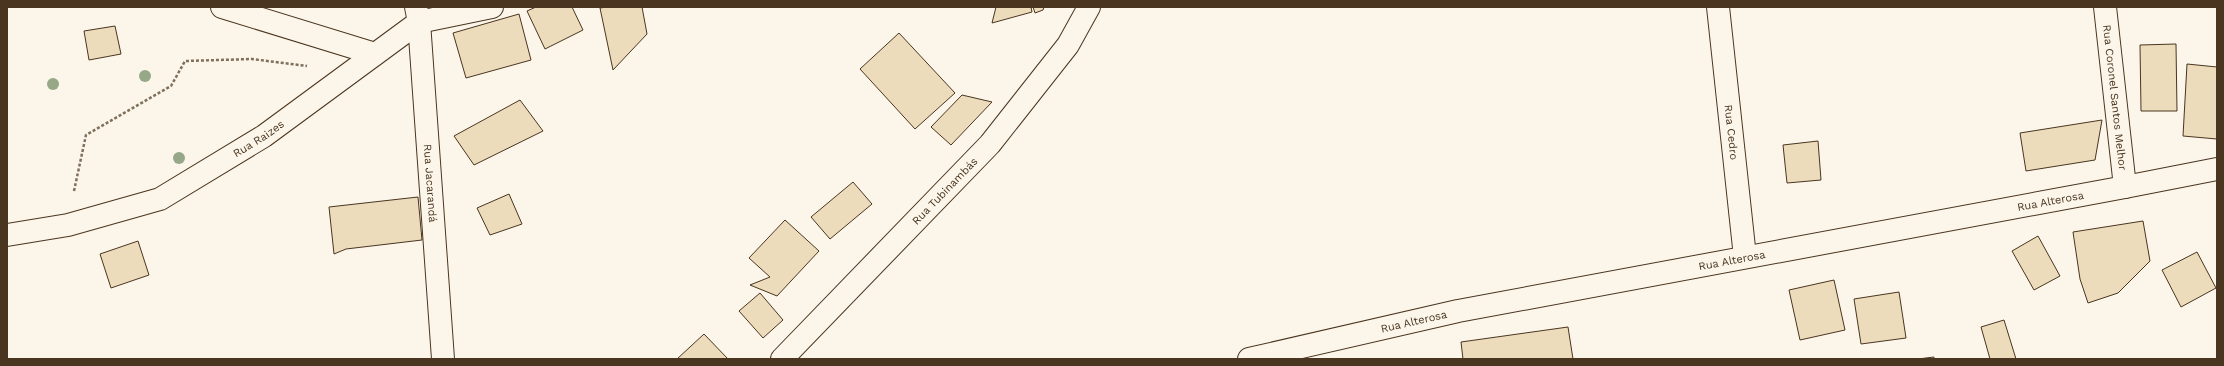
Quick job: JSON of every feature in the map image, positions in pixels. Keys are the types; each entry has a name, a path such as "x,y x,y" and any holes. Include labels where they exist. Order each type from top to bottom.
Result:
{"street":[{"path":"222,7 375,54"},
{"name":"Rua Raizes","path":"7,235 68,225 160,200 264,136 375,54 418,15 492,7"},
{"name":"Rua Tubinambás","path":"782,359 990,144 1068,45 1089,7"},
{"name":"Rua Cedro","path":"1718,7 1745,257"},
{"name":"Rua Coronel Santos Melhor","path":"2105,7 2125,187"},
{"name":"Rua Jacarandá","path":"418,15 444,359"},
{"name":"Rua Alterosa","path":"1248,359 1458,311 2125,187 2217,168"}],"path":[{"path":"68,225 86,135 171,86 185,61 252,59 314,67 326,74 327,90"}],"building":[{"path":"536,7 572,7 583,30 545,49 527,11"},
{"path":"642,7 647,34 613,70 600,8"},
{"path":"996,7 1031,7 1032,12 992,23"},
{"path":"1033,7 1044,7 1043,10 1035,13"},
{"path":"519,14 531,60 466,78 453,33"},
{"path":"115,26 121,54 89,60 84,31"},
{"path":"899,33 955,93 915,129 860,69"},
{"path":"2176,44 2177,111 2141,111 2140,45"},
{"path":"2187,64 2217,67 2217,139 2183,136"},
{"path":"962,95 992,102 951,145 931,127"},
{"path":"520,100 543,131 474,165 454,136"},
{"path":"2102,120 2095,160 2026,171 2020,133"},
{"path":"1818,141 1821,180 1787,183 1783,145"},
{"path":"853,182 872,204 830,239 811,217"},
{"path":"509,194 522,224 490,235 477,208"},
{"path":"418,197 422,240 346,249 334,254 329,207"},
{"path":"785,220 819,251 777,296 750,285 770,277 749,258"},
{"path":"2143,221 2150,261 2118,293 2088,303 2080,279 2073,232"},
{"path":"2038,236 2060,276 2034,290 2012,251"},
{"path":"138,241 149,275 111,288 100,254"},
{"path":"2197,252 2216,288 2181,307 2162,270"},
{"path":"1834,280 1845,330 1800,340 1789,290"},
{"path":"1899,292 1906,338 1861,344 1854,299"},
{"path":"760,293 783,320 763,338 739,311"},
{"path":"2004,320 2016,359 1990,359 1981,327"},
{"path":"1568,327 1573,359 1463,359 1461,342"},
{"path":"704,334 728,359 677,359"},
{"path":"1934,357 1934,359 1918,359"}]}
